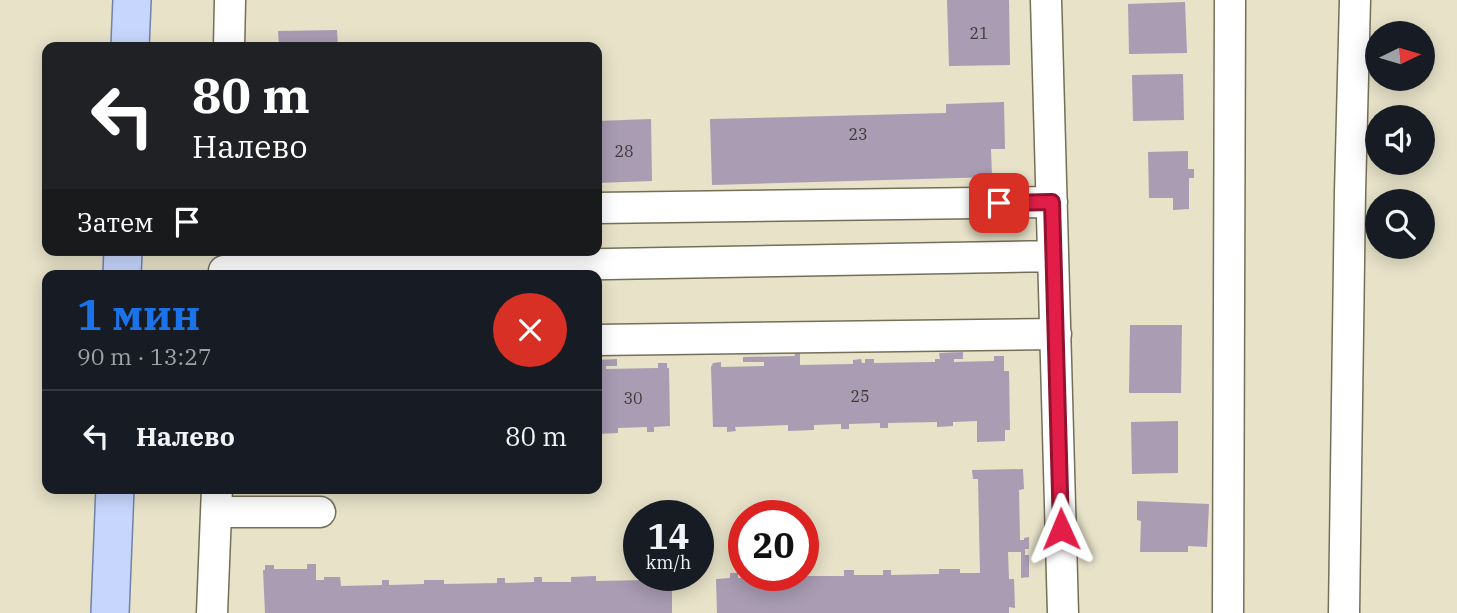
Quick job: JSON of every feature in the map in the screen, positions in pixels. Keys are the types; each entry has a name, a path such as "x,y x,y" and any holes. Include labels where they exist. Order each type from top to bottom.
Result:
{"main road":[{"path":"130,42 132,0"},
{"path":"110,613 115,494"}],"street":[{"path":"229,42 230,0"},
{"path":"1046,0 1063,613"},
{"path":"1228,613 1230,0"},
{"path":"1344,613 1355,0"},
{"path":"602,208 1052,202"},
{"path":"224,265 1054,256"},
{"path":"602,340 1056,334"},
{"path":"212,613 217,500 320,512"}],"building":[{"path":"947,0 1009,0 1010,65 949,66"},
{"path":"1185,2 1187,53 1129,54 1128,4"},
{"path":"337,30 338,42 279,42 278,31"},
{"path":"1183,74 1184,120 1133,121 1132,75"},
{"path":"1004,102 1005,149 991,149 992,177 712,185 710,119 946,113 946,104"},
{"path":"651,119 652,181 602,183 602,121"},
{"path":"1188,151 1188,169 1194,169 1194,178 1189,178 1189,209 1173,210 1173,198 1149,198 1148,152"},
{"path":"1130,325 1182,325 1181,393 1129,393"},
{"path":"794,349 800,349 800,365 853,364 853,360 861,359 862,363 865,363 865,359 874,359 874,363 935,362 935,359 940,359 939,353 963,352 963,359 954,359 954,362 994,361 994,356 1004,356 1004,371 1009,371 1010,430 1005,430 1005,441 977,442 977,421 953,422 953,426 937,427 937,422 888,423 888,428 880,428 880,423 849,424 849,429 841,429 841,424 814,425 814,430 788,431 788,425 735,427 736,431 727,432 727,427 713,427 713,363 721,362 721,367 764,366 764,362 743,362 743,357 795,356"},
{"path":"617,359 617,366 606,366 606,369 658,368 658,363 667,363 670,426 654,427 654,432 647,432 647,427 618,428 618,433 602,434 602,360"},
{"path":"1178,421 1178,473 1132,474 1131,422"},
{"path":"1023,469 1024,489 1019,490 1020,540 1029,537 1029,549 1025,549 1025,555 1029,555 1029,577 1021,578 1021,552 1008,552 1009,579 1014,579 1015,608 1009,607 1009,613 717,613 716,579 728,578 728,591 819,591 819,576 844,576 844,570 854,570 854,575 883,575 883,570 891,570 891,575 939,574 939,569 980,573 978,479 973,479 972,470"},
{"path":"1137,501 1209,504 1207,547 1188,546 1188,552 1140,552 1141,521 1137,520"},
{"path":"307,564 316,564 316,580 340,577 341,586 382,585 382,580 389,580 389,585 424,584 424,580 444,580 444,584 497,583 497,578 505,578 505,583 534,582 534,577 542,577 542,582 571,582 571,577 596,576 596,581 623,580 623,591 672,591 672,613 265,613 265,565 274,565 274,569 307,569"}],"route":[{"path":"999,203 1052,202 1061,529"}]}
